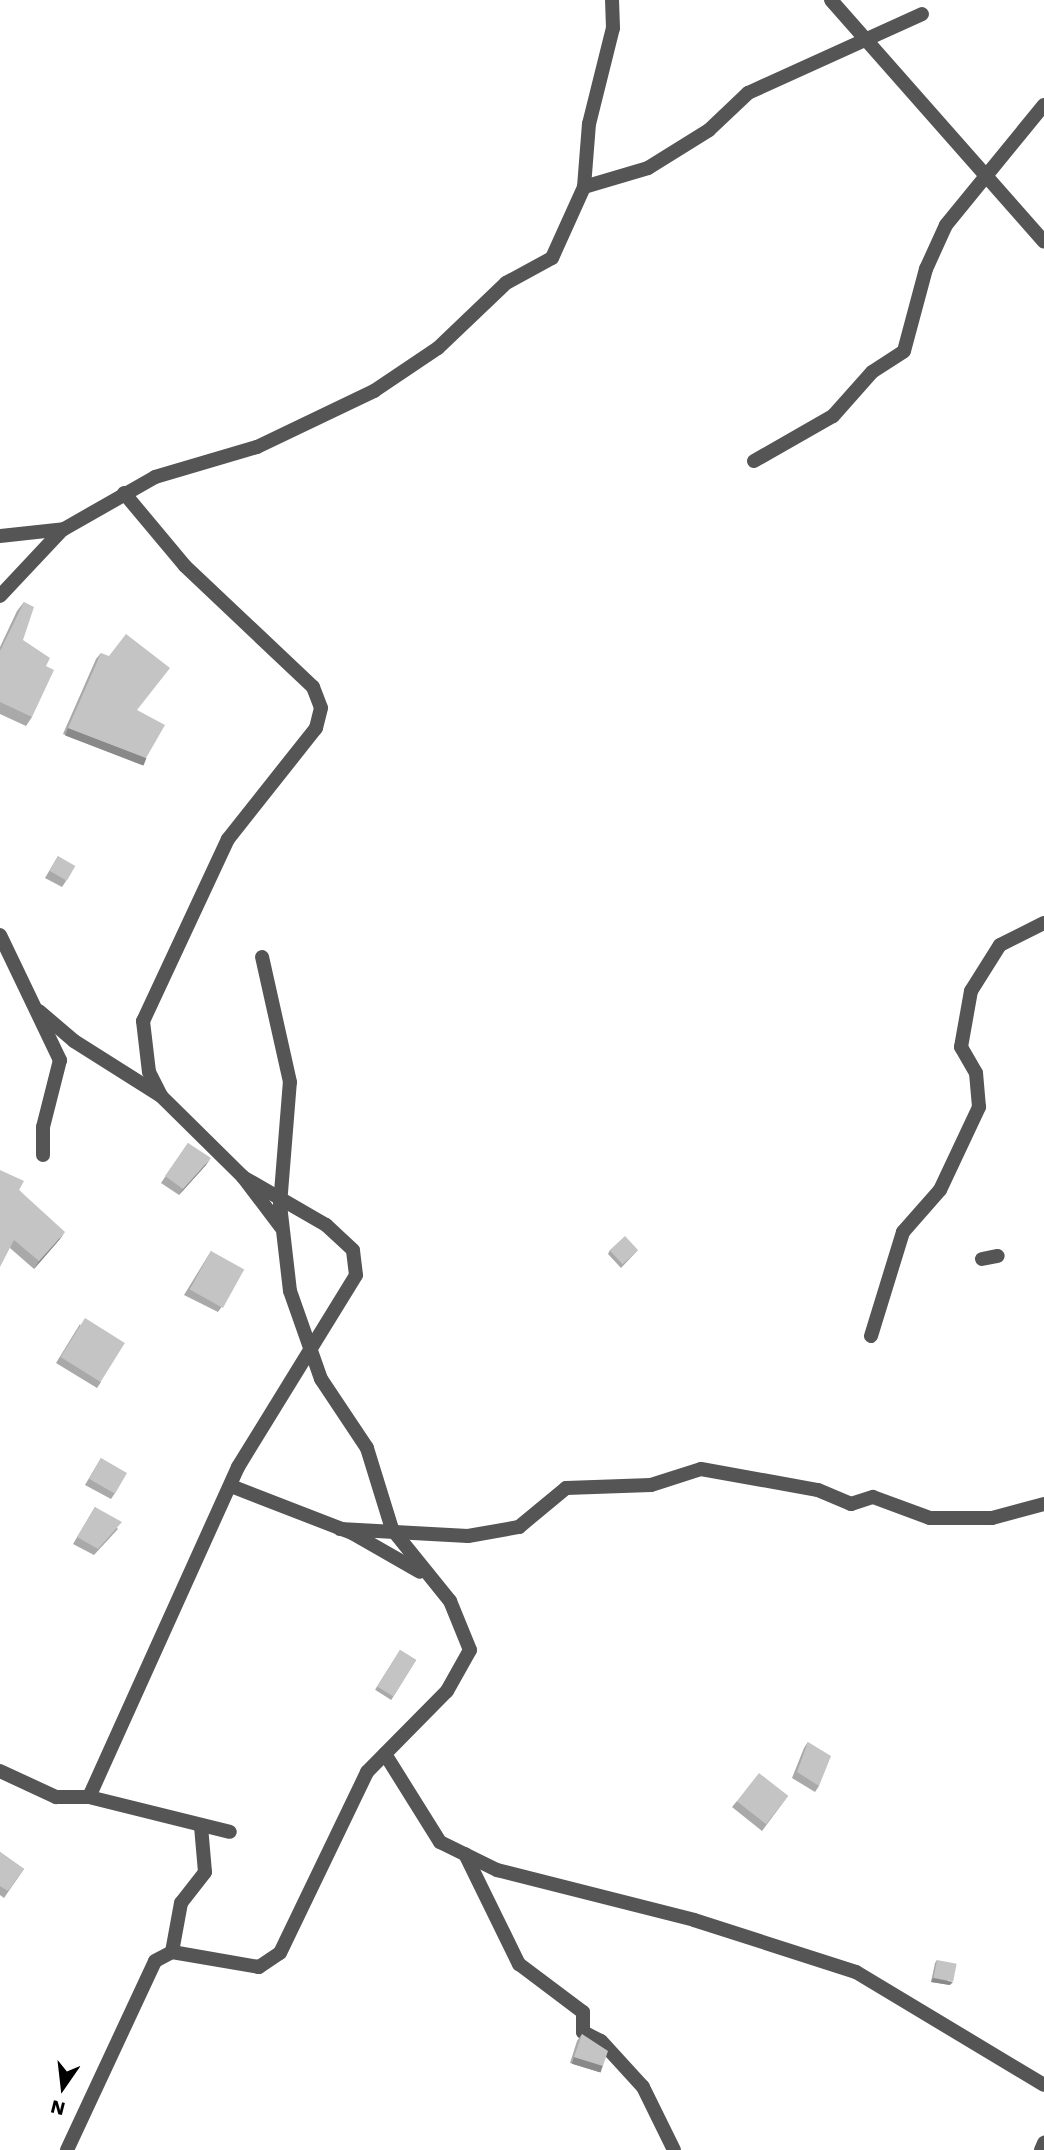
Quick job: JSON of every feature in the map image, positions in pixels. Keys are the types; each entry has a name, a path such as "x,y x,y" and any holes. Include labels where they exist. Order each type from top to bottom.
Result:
{"street":[{"path":"0,596 64,529 124,493 257,447 405,373 506,283 552,258 584,187 589,124 613,28 612,0"},
{"path":"831,0 1044,242"},
{"path":"584,187 648,167 709,130 748,93 922,14"},
{"path":"754,461 833,416 872,372 904,351 937,243 985,176 1044,105"},
{"path":"124,493 185,566 313,687 321,708 316,728 228,839 143,1021 149,1072 161,1096"},
{"path":"0,536 64,529"},
{"path":"871,1336 903,1232 940,1190 979,1107 976,1073 961,1047 971,991 1000,945 1044,923"},
{"path":"0,935 39,1011 60,1060 43,1127 44,1155"},
{"path":"67,2150 155,1961 172,1952 259,1968 280,1954 335,1833 367,1772 447,1691 470,1650 465,1624 392,1529 388,1499 367,1448 321,1379 290,1291 281,1227 281,1202 290,1082 262,957"},
{"path":"39,1011 161,1096 243,1178 281,1227"},
{"path":"89,1797 232,1486 310,1346 356,1275 353,1250 326,1226 243,1178"},
{"path":"982,1259 999,1256"},
{"path":"340,1528 392,1529 468,1536 519,1527 566,1488 651,1485 701,1469 818,1490 851,1504 873,1497 930,1518 992,1518 1044,1504"},
{"path":"232,1486 340,1528 427,1576"},
{"path":"385,1755 440,1842 497,1870 694,1920 856,1972 1044,2085"},
{"path":"0,1771 56,1797 89,1797 230,1832"},
{"path":"172,1952 181,1903 205,1872 201,1826"},
{"path":"465,1854 519,1964 583,2012 583,2032 601,2041 643,2087 674,2150"},
{"path":"1041,2150 1044,2143"}],"building":[{"path":"24,602 34,607 23,640 50,658 46,666 54,670 32,717 0,702 0,651"},
{"path":"126,634 170,668 137,710 165,725 146,758 68,728 101,653 109,656"},
{"path":"58,856 75,866 67,881 50,871"},
{"path":"188,1143 211,1158 183,1189 165,1176"},
{"path":"0,1170 24,1181 19,1190 65,1232 39,1261 14,1240 0,1267"},
{"path":"625,1236 638,1250 623,1264 610,1250"},
{"path":"211,1251 244,1269 223,1308 190,1289"},
{"path":"85,1318 125,1343 100,1382 61,1357"},
{"path":"101,1458 127,1473 115,1494 89,1479"},
{"path":"95,1507 122,1522 98,1549 77,1537"},
{"path":"400,1650 416,1660 393,1697 377,1686"},
{"path":"808,1742 831,1756 819,1786 797,1772"},
{"path":"759,1773 788,1796 766,1824 737,1801"},
{"path":"0,1852 24,1869 8,1891 0,1886"},
{"path":"937,1960 957,1964 953,1981 934,1978"},
{"path":"582,2034 608,2051 603,2066 574,2057"}]}
